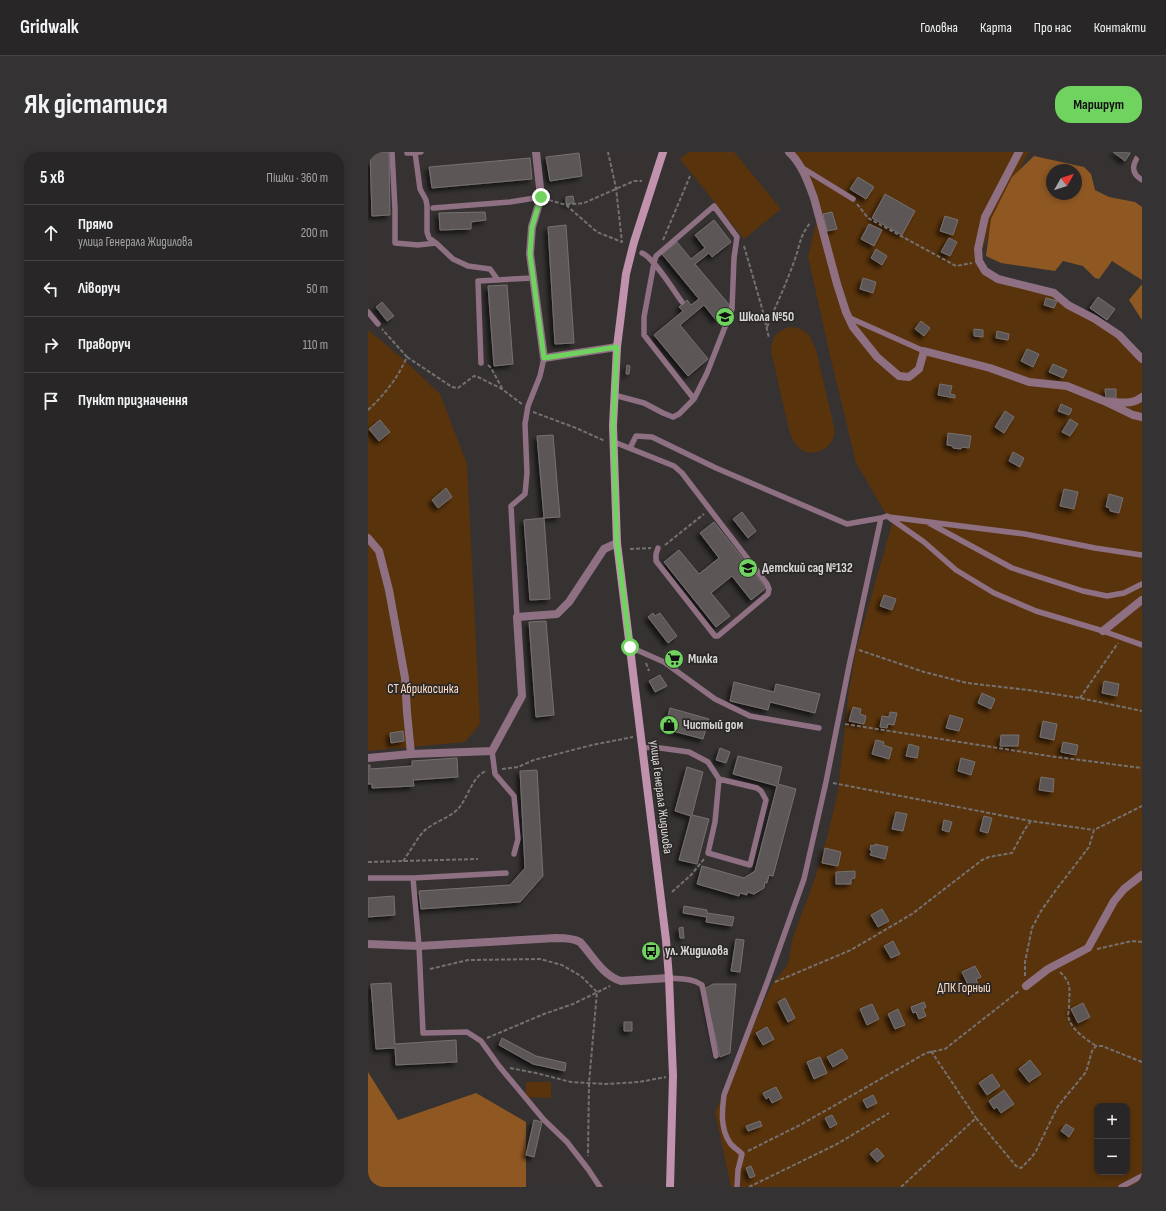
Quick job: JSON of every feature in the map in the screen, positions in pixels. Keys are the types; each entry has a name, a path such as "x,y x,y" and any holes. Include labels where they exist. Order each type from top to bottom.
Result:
{"main road":[{"name":"улица Генерала Жидилова","path":"663,152 634,242 626,274 617,347 610,442 617,543 670,978 673,1076 670,1187"}],"street":[{"path":"536,152 541,197 532,227 530,254 544,358 617,347"},
{"path":"789,152 799,165 810,187 837,284 853,327 877,357 899,376 909,377 919,369 924,351 990,368 1029,382 1067,386 1133,415 1142,417"},
{"path":"1018,152 985,217 978,249 979,261 985,271 998,279 1054,293 1068,305 1095,319 1119,335 1142,359"},
{"path":"1104,401 1132,403 1142,397"},
{"path":"368,538 379,551 389,590 405,678 411,754"},
{"path":"368,758 411,754 492,751 522,696 518,617 557,614 569,602 604,549 617,543"},
{"path":"1103,631 1142,600"},
{"path":"1026,986 1048,969 1088,948 1114,901 1124,889 1142,875"},
{"path":"368,944 419,946 556,938 576,939 601,968 614,979 621,981 670,978"}],"lane":[{"path":"392,152 395,243 418,245 436,243"},
{"path":"415,152 420,189 426,200 427,232 429,238 453,259 468,266 490,269 498,280"},
{"path":"407,153 421,152"},
{"path":"1141,152 1134,161 1133,170 1137,177 1142,180"},
{"path":"799,165 853,199"},
{"path":"433,208 510,202 541,197"},
{"path":"614,395 644,404 673,417 679,414 694,400 707,373 732,309 734,258 737,237 714,206 656,256 644,317 644,336 694,400"},
{"path":"642,253 654,263 682,302"},
{"path":"481,363 478,281 533,278"},
{"path":"368,312 378,324"},
{"path":"850,318 924,351"},
{"path":"518,617 511,506 525,494 527,473 525,424 527,410 540,376 544,358"},
{"path":"630,448 636,436 652,437 716,468 847,524 884,517 925,521 1025,534 1095,548 1142,555"},
{"path":"610,442 630,448 674,466 710,509 767,584 769,589 768,594 718,636 714,636 656,561 658,548"},
{"path":"884,517 924,542 956,570 994,594 1036,611 1103,631 1142,645"},
{"path":"737,1187 738,1170 742,1154 730,1143 725,1132 721,1113 724,1095 768,980 804,879 826,782 853,648 884,517"},
{"path":"925,521 1012,568 1083,591 1107,596 1124,593 1142,584"},
{"path":"630,647 664,662 715,699 750,716 819,728"},
{"path":"643,748 689,752 708,762 719,779 715,822 708,853 750,865 766,800 761,791 756,788 719,779"},
{"path":"492,751 495,774 514,796 518,839 514,854"},
{"path":"368,878 413,878 506,873"},
{"path":"413,878 419,946 423,1033 467,1032 481,1041 499,1066 544,1120 567,1142 600,1187"},
{"path":"670,978 688,979 696,981 702,985 716,1056"},
{"path":"1121,1187 1142,1176"}],"path":[{"path":"541,197 566,205 596,232 622,242 616,188 608,152"},
{"path":"662,241 690,176"},
{"path":"566,205 584,202 634,181 642,181"},
{"path":"853,199 868,218 956,266 979,261"},
{"path":"767,327 804,231 819,217"},
{"path":"744,246 770,338"},
{"path":"378,324 407,357 452,388 458,388 474,376 478,377 502,390 522,404 527,410 610,442"},
{"path":"368,410 385,394 401,370 407,357"},
{"path":"481,363 486,363 491,368 502,390"},
{"path":"630,549 662,547 710,509"},
{"path":"1080,698 1121,638"},
{"path":"853,648 924,672 967,684 1028,690 1080,698 1142,711"},
{"path":"646,663 649,671"},
{"path":"837,722 1049,756 1142,768"},
{"path":"403,861 424,831 457,810 482,772 494,769 518,767 534,760 592,745 633,737"},
{"path":"826,782 1031,821 1094,830 1142,806"},
{"path":"768,980 775,982 778,981 851,950 912,914 982,860 989,857 1012,853 1025,828 1031,821"},
{"path":"742,1154 802,1124 926,1052 945,1049 1026,986 1025,962 1032,928 1041,911 1089,847 1094,830"},
{"path":"672,892 691,875 708,853"},
{"path":"368,862 478,859"},
{"path":"1088,948 1094,950 1132,941 1142,942"},
{"path":"430,969 468,960 540,959 562,965 581,976 597,992"},
{"path":"1048,969 1057,969 1066,978 1070,985 1068,1017 1079,1034 1096,1046 1102,1046 1142,1062"},
{"path":"481,1041 544,1014 573,1004 621,981"},
{"path":"588,1169 589,1083 597,992"},
{"path":"931,1051 976,1118 1016,1166 1021,1168 1036,1151 1058,1106 1086,1072 1092,1051 1096,1046"},
{"path":"499,1066 571,1082 606,1084 639,1082 673,1076"},
{"path":"749,1187 836,1144 889,1113"},
{"path":"900,1187 976,1118"}],"green space":[{"path":"689,152 734,152 781,209 744,239 680,159"},
{"name":"ДПК Горный","path":"794,152 1029,152 1000,205 983,249 981,259 985,268 998,278 1056,292 1142,355 1142,1181 1130,1187 731,1187 715,1112 772,984 788,964 793,937 813,884 827,838 838,791 849,690 856,650 892,524 856,463 830,355 808,257 820,207 805,166"},
{"path":"788,327 806,332 816,350 834,427 832,441 828,446 819,452 813,453 803,451 793,441 789,430 771,351 775,336"},
{"name":"СТ Абрикосинка","path":"368,330 403,359 440,394 467,464 480,724 465,742 368,751"},
{"path":"526,1082 551,1082 551,1098 526,1097"}],"shaded area":[{"path":"1034,156 1070,164 1046,164 1046,200 1082,200 1082,167 1084,167 1091,174 1095,190 1109,197 1135,202 1142,207 1142,280 1112,261 1099,279 1095,278 1083,266 1063,261 1055,271 1001,263 986,256 991,219 1012,177"},
{"path":"1142,284 1142,320 1129,300"},
{"path":"368,1072 398,1120 476,1093 526,1122 526,1187 368,1187"}],"building":[{"path":"370,152 389,152 390,215 372,216"},
{"path":"1113,152 1131,152 1125,161"},
{"path":"579,153 582,176 550,181 546,157"},
{"path":"530,158 532,179 432,188 429,167"},
{"path":"858,177 874,187 866,199 850,189"},
{"path":"885,194 915,211 902,235 872,218"},
{"path":"573,196 574,203 566,204 566,197"},
{"path":"485,212 486,220 471,222 471,229 440,230 439,213"},
{"path":"832,212 837,229 827,231 823,214"},
{"path":"945,216 958,220 953,235 940,231"},
{"path":"714,220 731,242 712,257 709,253 695,264 731,307 716,320 704,305 680,325 708,359 688,376 654,335 683,311 679,307 687,300 691,305 699,299 662,254 677,242 691,259 705,248 695,235"},
{"path":"869,224 882,230 874,246 861,239"},
{"path":"566,225 574,343 555,344 548,227"},
{"path":"949,238 957,242 950,256 941,252"},
{"path":"876,249 887,256 882,265 871,258"},
{"path":"863,278 876,282 873,293 860,289"},
{"path":"507,285 513,364 494,366 488,286"},
{"path":"1098,297 1115,309 1107,320 1090,308"},
{"path":"1046,298 1057,301 1054,308 1044,305"},
{"path":"382,302 394,316 387,321 376,307"},
{"path":"921,321 930,328 924,336 915,329"},
{"path":"974,329 983,330 983,337 974,336"},
{"path":"997,331 1009,334 1008,340 996,338"},
{"path":"1027,349 1039,354 1033,367 1021,361"},
{"path":"1053,364 1067,370 1063,378 1049,372"},
{"path":"627,365 630,366 629,374 626,374"},
{"path":"940,384 952,386 950,394 955,395 955,398 938,395"},
{"path":"1105,389 1116,389 1116,398 1106,398"},
{"path":"1061,404 1072,409 1069,415 1058,411"},
{"path":"1005,411 1014,417 1004,433 995,427"},
{"path":"1070,419 1078,424 1070,436 1062,432"},
{"path":"380,420 390,432 379,441 369,429"},
{"path":"948,433 971,436 969,448 953,448 953,446 947,445"},
{"path":"553,435 560,517 544,518 537,436"},
{"path":"1013,452 1024,458 1020,467 1009,461"},
{"path":"446,488 452,497 438,508 432,500"},
{"path":"1064,489 1078,492 1074,509 1060,506"},
{"path":"1109,494 1123,498 1119,513 1110,511 1110,508 1106,507"},
{"path":"742,512 756,531 748,538 733,519"},
{"path":"544,518 550,599 530,600 524,520"},
{"path":"714,522 766,588 751,600 732,576 711,593 730,616 716,627 664,562 679,550 699,574 719,558 700,533"},
{"path":"884,595 896,599 892,610 880,606"},
{"path":"653,613 655,616 660,613 677,636 668,643 648,617"},
{"path":"546,621 554,715 536,717 529,622"},
{"name":"Милка","path":"674,655 679,659 675,664 670,660"},
{"path":"660,675 667,686 655,692 649,681"},
{"path":"1104,681 1119,684 1117,696 1102,693"},
{"path":"734,682 774,692 776,684 820,694 815,713 770,702 768,710 730,701"},
{"path":"982,693 995,699 991,709 978,703"},
{"path":"853,707 861,709 860,714 866,716 864,724 849,721"},
{"path":"670,708 709,719 703,739 665,729"},
{"path":"890,712 897,713 894,725 888,724 887,728 880,727 882,716 889,717"},
{"path":"950,715 963,719 959,731 946,728"},
{"path":"1043,721 1057,724 1054,740 1040,737"},
{"path":"403,731 404,741 391,743 390,733"},
{"path":"1001,735 1019,735 1018,746 1000,746"},
{"path":"876,740 884,742 883,745 892,748 889,759 872,754"},
{"path":"1063,742 1078,745 1076,755 1061,752"},
{"path":"909,744 919,747 917,758 906,756"},
{"path":"720,748 730,752 726,763 716,760"},
{"path":"738,756 782,767 778,784 796,789 773,876 769,875 767,883 765,882 764,888 754,894 747,892 747,895 740,893 739,896 697,884 702,866 744,878 755,871 777,786 733,774"},
{"path":"457,758 458,777 413,780 414,786 372,788 372,784 368,784 368,765 370,765 370,769 412,766 412,761"},
{"path":"961,758 975,762 971,775 958,771"},
{"path":"687,767 703,772 692,815 709,819 697,864 679,860 691,816 675,811"},
{"path":"537,770 543,876 520,902 421,909 419,891 510,885 525,868 520,771"},
{"path":"1041,777 1054,779 1053,792 1039,790"},
{"path":"896,812 907,814 903,831 892,829"},
{"path":"984,816 992,818 988,833 980,831"},
{"path":"944,820 952,822 949,832 942,830"},
{"path":"875,844 888,847 885,859 870,855 872,851 870,850 871,845 875,846"},
{"path":"825,848 841,852 838,866 822,863"},
{"path":"855,871 855,878 851,879 851,884 836,884 836,872"},
{"path":"394,896 395,915 368,917 368,898"},
{"path":"684,906 707,910 707,913 734,917 732,926 706,922 707,917 683,913"},
{"path":"882,909 889,921 878,927 871,915"},
{"path":"683,927 684,938 680,938 679,928"},
{"path":"736,939 744,940 740,972 731,971"},
{"path":"893,941 900,954 891,958 884,946"},
{"path":"655,943 656,957 648,958 647,944"},
{"path":"975,966 981,977 976,979 979,986 970,989 962,972"},
{"path":"391,983 395,1044 456,1040 457,1062 396,1065 395,1048 376,1049 371,984"},
{"path":"713,984 736,984 730,1053 720,1057 704,989"},
{"path":"785,998 795,1018 788,1022 778,1002"},
{"path":"924,1002 926,1007 923,1009 926,1016 919,1019 916,1012 913,1013 911,1007"},
{"path":"1083,1003 1090,1017 1078,1023 1071,1009"},
{"path":"872,1004 879,1019 867,1025 860,1009"},
{"path":"898,1009 905,1025 895,1029 888,1014"},
{"path":"624,1022 632,1022 632,1031 624,1031"},
{"path":"767,1027 774,1039 763,1045 756,1033"},
{"path":"502,1038 536,1056 566,1063 565,1071 533,1064 499,1045"},
{"path":"842,1049 848,1058 833,1067 827,1057"},
{"path":"820,1057 827,1073 814,1079 807,1062"},
{"path":"1030,1060 1041,1074 1029,1082 1019,1069"},
{"path":"992,1074 1000,1086 987,1095 979,1083"},
{"path":"776,1087 782,1098 772,1103 769,1097 766,1099 763,1093"},
{"path":"1004,1090 1014,1104 1001,1113 997,1107 994,1109 989,1101"},
{"path":"873,1095 877,1103 867,1108 863,1100"},
{"path":"832,1115 837,1124 830,1128 825,1118"},
{"path":"534,1120 542,1122 534,1157 526,1155"},
{"path":"760,1121 762,1126 748,1131 746,1126"},
{"path":"1066,1124 1074,1129 1069,1137 1061,1131"},
{"path":"877,1148 884,1156 877,1162 870,1154"},
{"path":"751,1166 755,1176 750,1178 746,1168"}],"place":[{"name":"Школа №50","path":"725,317"},
{"name":"Детский сад №132","path":"748,568"},
{"name":"Милка","path":"674,659"},
{"name":"Чистый дом","path":"669,725"},
{"name":"ул. Жидилова","path":"651,951"}],"route":[{"path":"541,197 532,227 530,254 544,358 617,347 613,426 617,543 630,647"}]}
